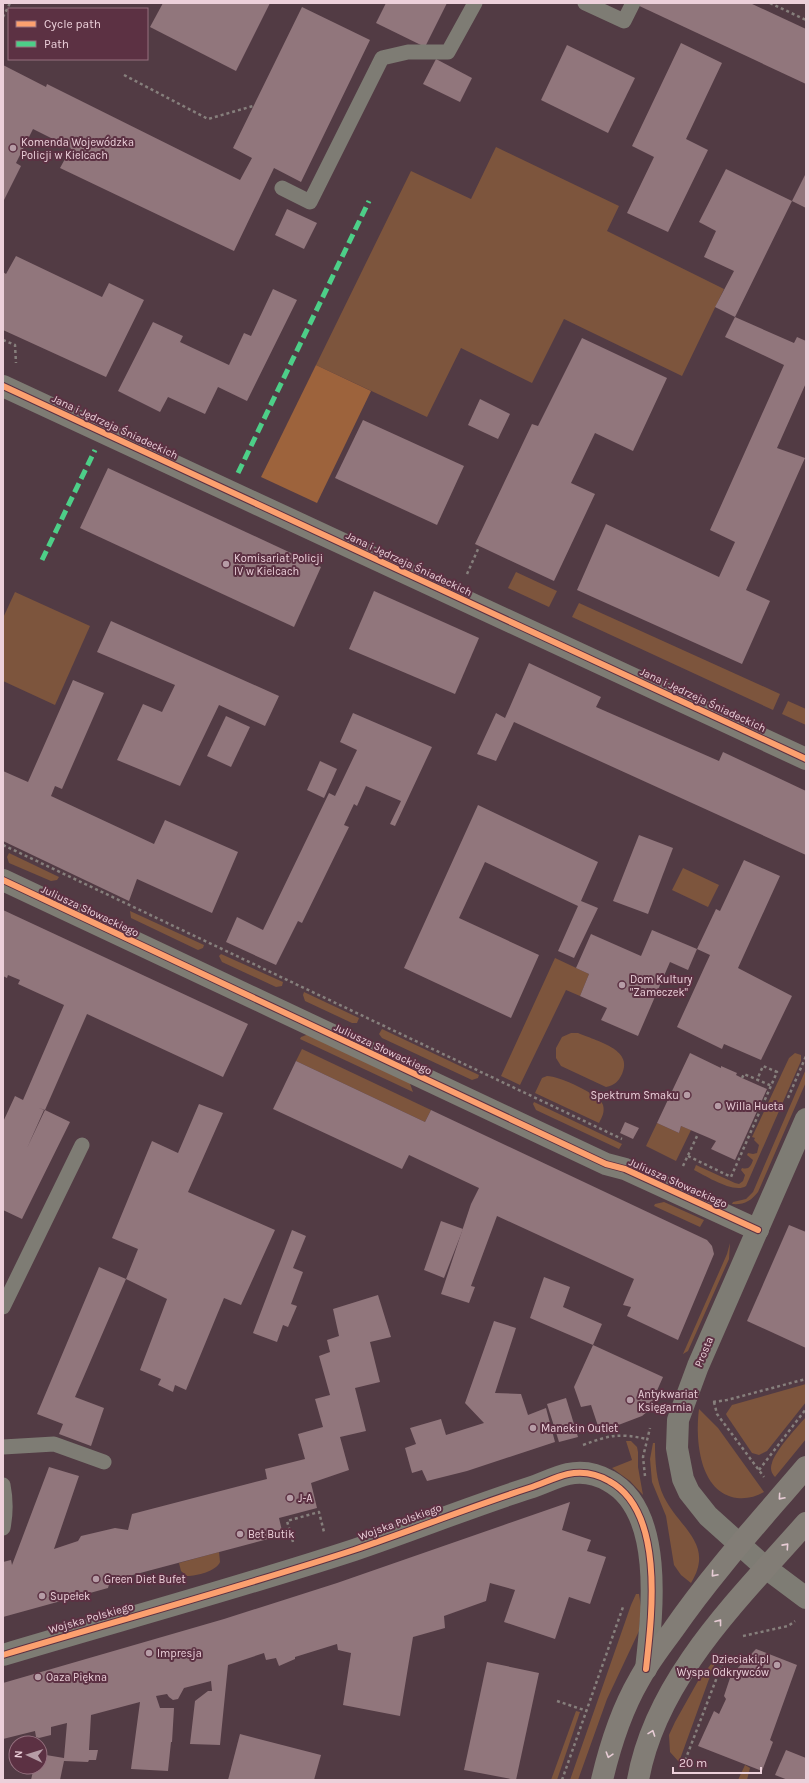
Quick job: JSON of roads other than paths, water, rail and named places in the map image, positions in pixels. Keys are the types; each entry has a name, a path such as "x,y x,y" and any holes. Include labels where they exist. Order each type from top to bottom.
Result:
{"street":[{"name":"Jana i Jędrzeja Śniadeckich","path":"3,386 806,759"},
{"name":"Juliusza Słowackiego","path":"3,880 606,1164 625,1169 758,1230"},
{"name":"Prosta","path":"802,1607 766,1568 708,1516 689,1492 683,1480 676,1448 681,1407 806,1120"},
{"path":"602,1780 607,1759 622,1714 646,1669 706,1584 806,1467"},
{"name":"Wojska Polskiego","path":"3,1655 354,1550 487,1501 536,1486 561,1476 578,1472 598,1476 616,1486 632,1501 639,1512 644,1526 647,1539 651,1582 652,1616 646,1669"},
{"path":"638,1780 655,1722 678,1682 721,1620 806,1523"}],"lane":[{"path":"282,188 310,202 382,58 408,52 448,52 475,3"},
{"path":"584,3 624,21 633,3"},
{"path":"3,1307 82,1145"},
{"path":"3,1447 54,1444 104,1462"},
{"path":"3,1485 6,1500 6,1514 3,1528"}],"place":[{"name":"Komenda Wojewódzka Policji w Kielcach","path":"13,148"},
{"name":"Komisariat Policji IV w Kielcach","path":"226,564"},
{"name":"Dom Kultury \"Zameczek\"","path":"622,985"},
{"name":"Spektrum Smaku","path":"687,1095"},
{"name":"Willa Hueta","path":"718,1106"},
{"name":"Antykwariat Księgarnia","path":"630,1400"},
{"name":"Manekin Outlet","path":"533,1428"},
{"name":"J-A","path":"290,1498"},
{"name":"Bet Butik","path":"240,1534"},
{"name":"Green Diet Bufet","path":"96,1579"},
{"name":"Supełek","path":"42,1596"},
{"name":"Impresja","path":"149,1653"},
{"name":"Dzieciaki.pl Wyspa Odkrywców","path":"777,1665"},
{"name":"Oaza Piękna","path":"38,1677"}]}
